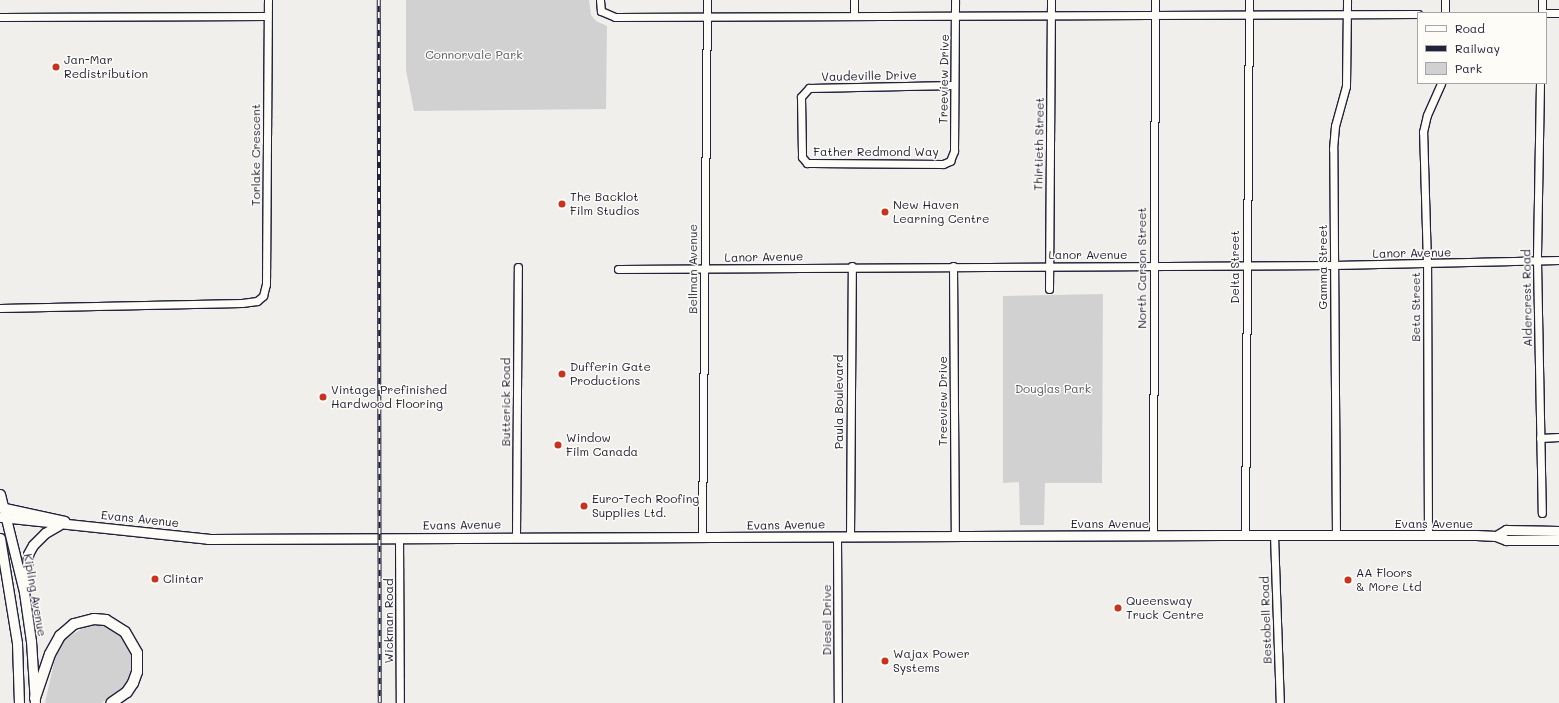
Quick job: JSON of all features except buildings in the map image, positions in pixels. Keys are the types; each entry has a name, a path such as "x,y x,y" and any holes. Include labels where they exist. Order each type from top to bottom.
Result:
{"highway":[{"path":"35,701 50,654 60,636 74,624 94,619 106,620 125,632 137,653 137,672 133,684 127,692 111,703"}],"main road":[{"name":"Kipling Avenue","path":"0,494 3,518 24,592 31,641 35,701"},
{"name":"Evans Avenue","path":"2,507 78,525"},
{"name":"Evans Avenue","path":"3,518 208,540 516,536 702,538 1153,535 1428,535 1496,536 1506,540 1559,540"},
{"path":"24,592 28,554 45,533 59,525"},
{"name":"Evans Avenue","path":"1496,536 1506,530 1559,531"},
{"name":"Kipling Avenue","path":"0,538 16,629 19,701"}],"street":[{"path":"0,17 267,16 268,0"},
{"path":"600,0 601,11 615,17 1417,14"},
{"name":"Bellman Avenue","path":"702,538 707,0"},
{"path":"854,0 854,16"},
{"name":"Treeview Drive","path":"952,158 954,151 955,0"},
{"name":"Thirtieth Street","path":"1050,289 1051,0"},
{"name":"North Carson Street","path":"1153,535 1155,0"},
{"name":"Delta Street","path":"1245,535 1249,0"},
{"name":"Gamma Street","path":"1336,536 1333,149 1335,126 1346,86 1347,0"},
{"path":"1444,12 1445,0"},
{"path":"1542,0 1542,12"},
{"path":"1547,14 1559,13"},
{"name":"Torlake Crescent","path":"0,308 242,303 257,301 263,296 266,284 267,16"},
{"name":"Beta Street","path":"1428,535 1428,263 1423,132 1427,115 1441,84"},
{"name":"Aldercrest Road","path":"1540,84 1537,261 1542,513"},
{"name":"Vaudeville Drive","path":"802,157 801,97 809,88 954,85"},
{"name":"Father Redmond Way","path":"802,157 807,163 943,164 952,158"},
{"name":"Lanor Avenue","path":"618,269 1049,265 1246,266 1559,260"},
{"name":"Paula Boulevard","path":"850,537 852,266"},
{"name":"Treeview Drive","path":"953,266 955,536"},
{"name":"Butterick Road","path":"516,536 518,267"},
{"path":"1540,438 1559,437"},
{"name":"Bestobell Road","path":"1274,535 1280,703"},
{"name":"Diesel Drive","path":"837,537 838,703"},
{"name":"Wickman Road","path":"399,538 400,703"}],"green space":[{"name":"Connorvale Park","path":"406,0 589,0 591,15 596,21 607,26 606,109 414,111 406,70"},
{"name":"Douglas Park","path":"1103,294 1102,483 1045,483 1044,525 1020,525 1019,482 1003,483 1003,296"},
{"path":"88,625 103,625 125,638 132,649 133,674 125,689 101,703 45,703 55,658 65,639"}],"railway":[{"path":"379,0 380,703"}],"place":[{"name":"Jan-Mar Redistribution","path":"56,67"},
{"name":"The Backlot Film Studios","path":"562,204"},
{"name":"New Haven Learning Centre","path":"885,212"},
{"name":"Dufferin Gate Productions","path":"562,374"},
{"name":"Vintage Prefinished Hardwood Flooring","path":"323,397"},
{"name":"Window Film Canada","path":"558,445"},
{"name":"Euro-Tech Roofing Supplies Ltd.","path":"584,506"},
{"name":"Clintar","path":"155,579"},
{"name":"AA Floors & More Ltd","path":"1348,580"},
{"name":"Queensway Truck Centre","path":"1118,608"},
{"name":"Wajax Power Systems","path":"885,661"}]}
